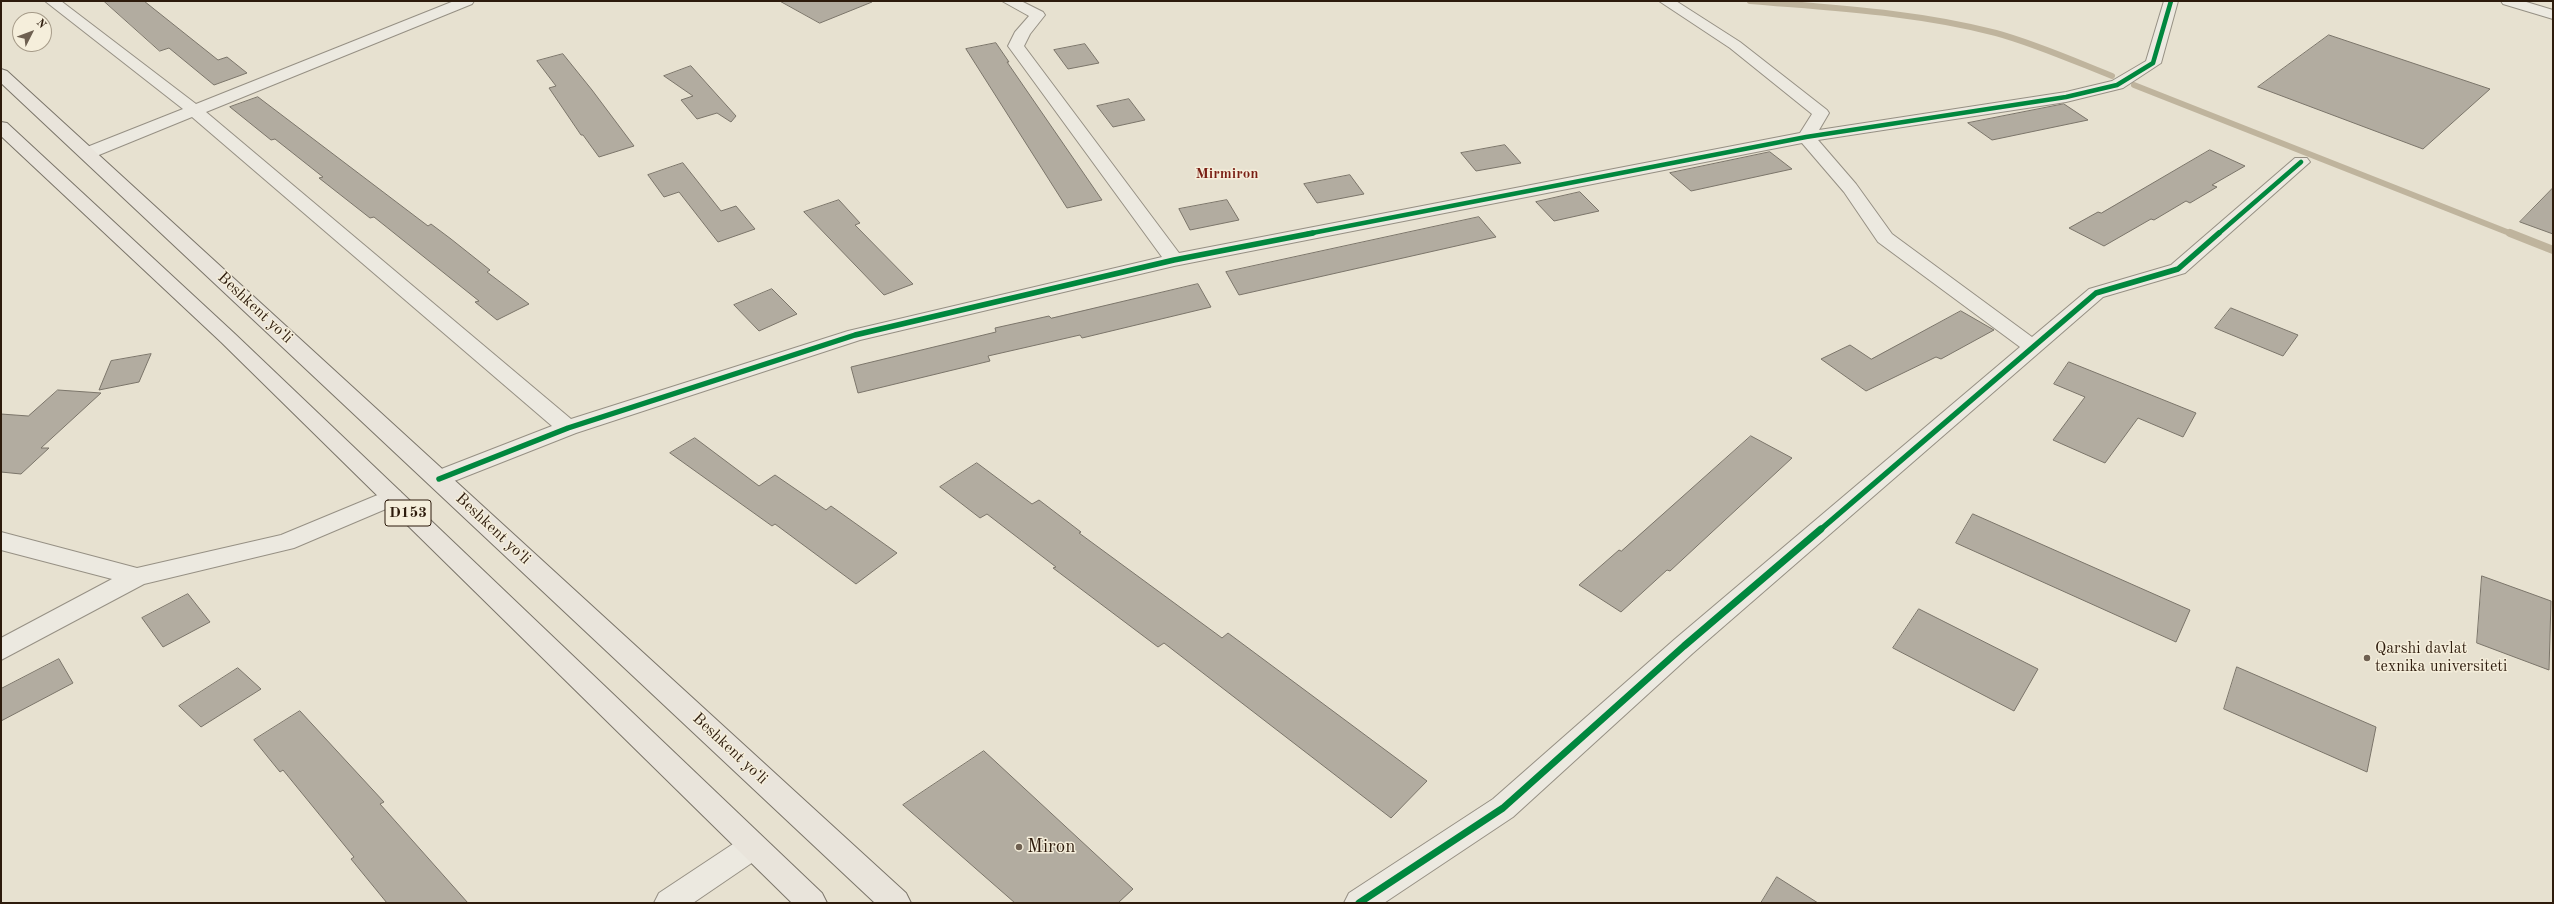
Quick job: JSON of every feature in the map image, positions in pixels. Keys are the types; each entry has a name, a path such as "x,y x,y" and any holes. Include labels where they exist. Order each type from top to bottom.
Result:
{"main road":[{"name":"Beshkent yoʻli","path":"1,74 88,152 896,903"},
{"name":"D153","path":"1,127 233,343 752,847 812,903"}],"street":[{"path":"52,1 194,110 568,428"},
{"path":"88,152 467,1"},
{"path":"1009,1 1038,15 1023,32 1016,46 1174,260"},
{"path":"1666,1 1735,45 1821,113 1806,137"},
{"path":"439,479 568,428 855,335 1174,260 1806,137 2066,97 2117,85 2153,64 2171,1"},
{"path":"2508,1 2553,15"},
{"path":"1806,137 1850,188 1885,238 2033,347"},
{"path":"1359,903 1503,808 1662,668 1684,646 2096,293 2178,269 2301,162"},
{"path":"1,650 137,577 286,542 392,497"},
{"path":"1,541 137,577"},
{"path":"669,903 752,847"}],"building":[{"path":"104,1 144,1 218,60 227,57 247,73 214,85 169,48 160,51"},
{"path":"780,1 871,1 872,2 820,23"},
{"path":"2329,35 2490,89 2423,149 2258,87"},
{"path":"996,43 1009,62 1007,62 1102,200 1067,208 966,49"},
{"path":"1085,44 1099,63 1068,69 1054,50"},
{"path":"563,54 634,146 599,157 583,135 581,135 549,88 556,86 537,61"},
{"path":"691,66 736,116 731,122 717,113 697,119 681,100 693,96 664,76"},
{"path":"258,97 428,226 431,224 451,239 490,270 487,272 529,304 497,320 475,302 479,301 374,217 370,218 319,178 323,177 275,139 271,140 230,107"},
{"path":"1129,99 1145,120 1113,127 1097,106"},
{"path":"2064,104 2088,120 1992,140 1968,123"},
{"path":"1505,145 1521,163 1476,171 1461,153"},
{"path":"2210,150 2245,166 2212,185 2217,187 2190,203 2186,201 2154,220 2151,219 2104,246 2069,228 2098,212 2101,213"},
{"path":"1770,152 1792,169 1691,191 1670,173"},
{"path":"683,163 721,211 736,206 755,229 718,242 679,192 664,197 648,175"},
{"path":"1350,175 1364,194 1317,203 1304,184"},
{"path":"2553,188 2553,234 2520,222"},
{"path":"1580,192 1599,211 1554,221 1536,202"},
{"path":"839,200 860,223 855,225 913,284 884,295 804,212"},
{"path":"1227,200 1239,220 1190,230 1179,209"},
{"path":"1479,217 1496,237 1239,295 1226,272"},
{"path":"1198,284 1211,307 1082,338 1080,335 988,356 990,361 858,393 851,367 996,332 995,328 1049,316 1051,318"},
{"path":"772,289 797,314 759,331 734,305"},
{"path":"2231,308 2298,335 2283,356 2215,328"},
{"path":"1961,311 1994,330 1941,359 1936,357 1866,391 1821,359 1850,345 1871,359"},
{"path":"151,354 139,382 99,390 111,361"},
{"path":"2069,362 2196,413 2183,437 2138,418 2105,463 2053,440 2085,397 2054,384"},
{"path":"58,390 101,393 41,448 49,448 21,474 1,472 1,414 28,416"},
{"path":"1751,436 1792,458 1670,571 1667,570 1621,612 1579,585 1619,550 1621,551"},
{"path":"695,438 759,486 775,475 826,510 831,506 897,553 856,584 775,524 772,526 670,453"},
{"path":"977,463 1032,504 1039,500 1081,532 1079,533 1222,638 1228,633 1427,781 1391,818 1164,643 1158,647 1053,568 1056,567 987,514 980,518 940,487"},
{"path":"1973,514 2190,610 2176,642 1956,543"},
{"path":"2482,576 2551,601 2549,670 2477,643"},
{"path":"188,594 210,622 163,647 142,618"},
{"path":"1919,609 2038,669 2014,711 1893,648"},
{"path":"59,659 73,683 1,721 1,689"},
{"path":"2237,667 2376,727 2367,772 2224,709"},
{"path":"238,668 261,689 201,727 179,706"},
{"path":"300,711 384,802 380,804 468,903 387,903 351,859 354,857 283,770 280,772 254,740"},
{"name":"Miron","path":"984,751 1133,889 1118,903 1015,903 903,805"},
{"path":"1777,877 1818,903 1761,903"}],"waterway":[{"path":"1750,1 1905,15 1966,26 2026,42 2112,76"},
{"path":"2134,85 2512,234"},
{"path":"2510,233 2553,250"}],"cycle path":[{"path":"439,479 568,428 855,335 1174,260 1806,137 2066,97 2117,85 2153,63 2171,1"},
{"path":"1359,903 1503,808 1662,668 1684,646 2096,293 2178,269 2301,162"}],"place":[{"name":"Qarshi davlat texnika universiteti","path":"2367,658"},
{"name":"Miron","path":"1019,847"}],"district":[{"name":"Mirmiron","path":"1227,174"}]}
